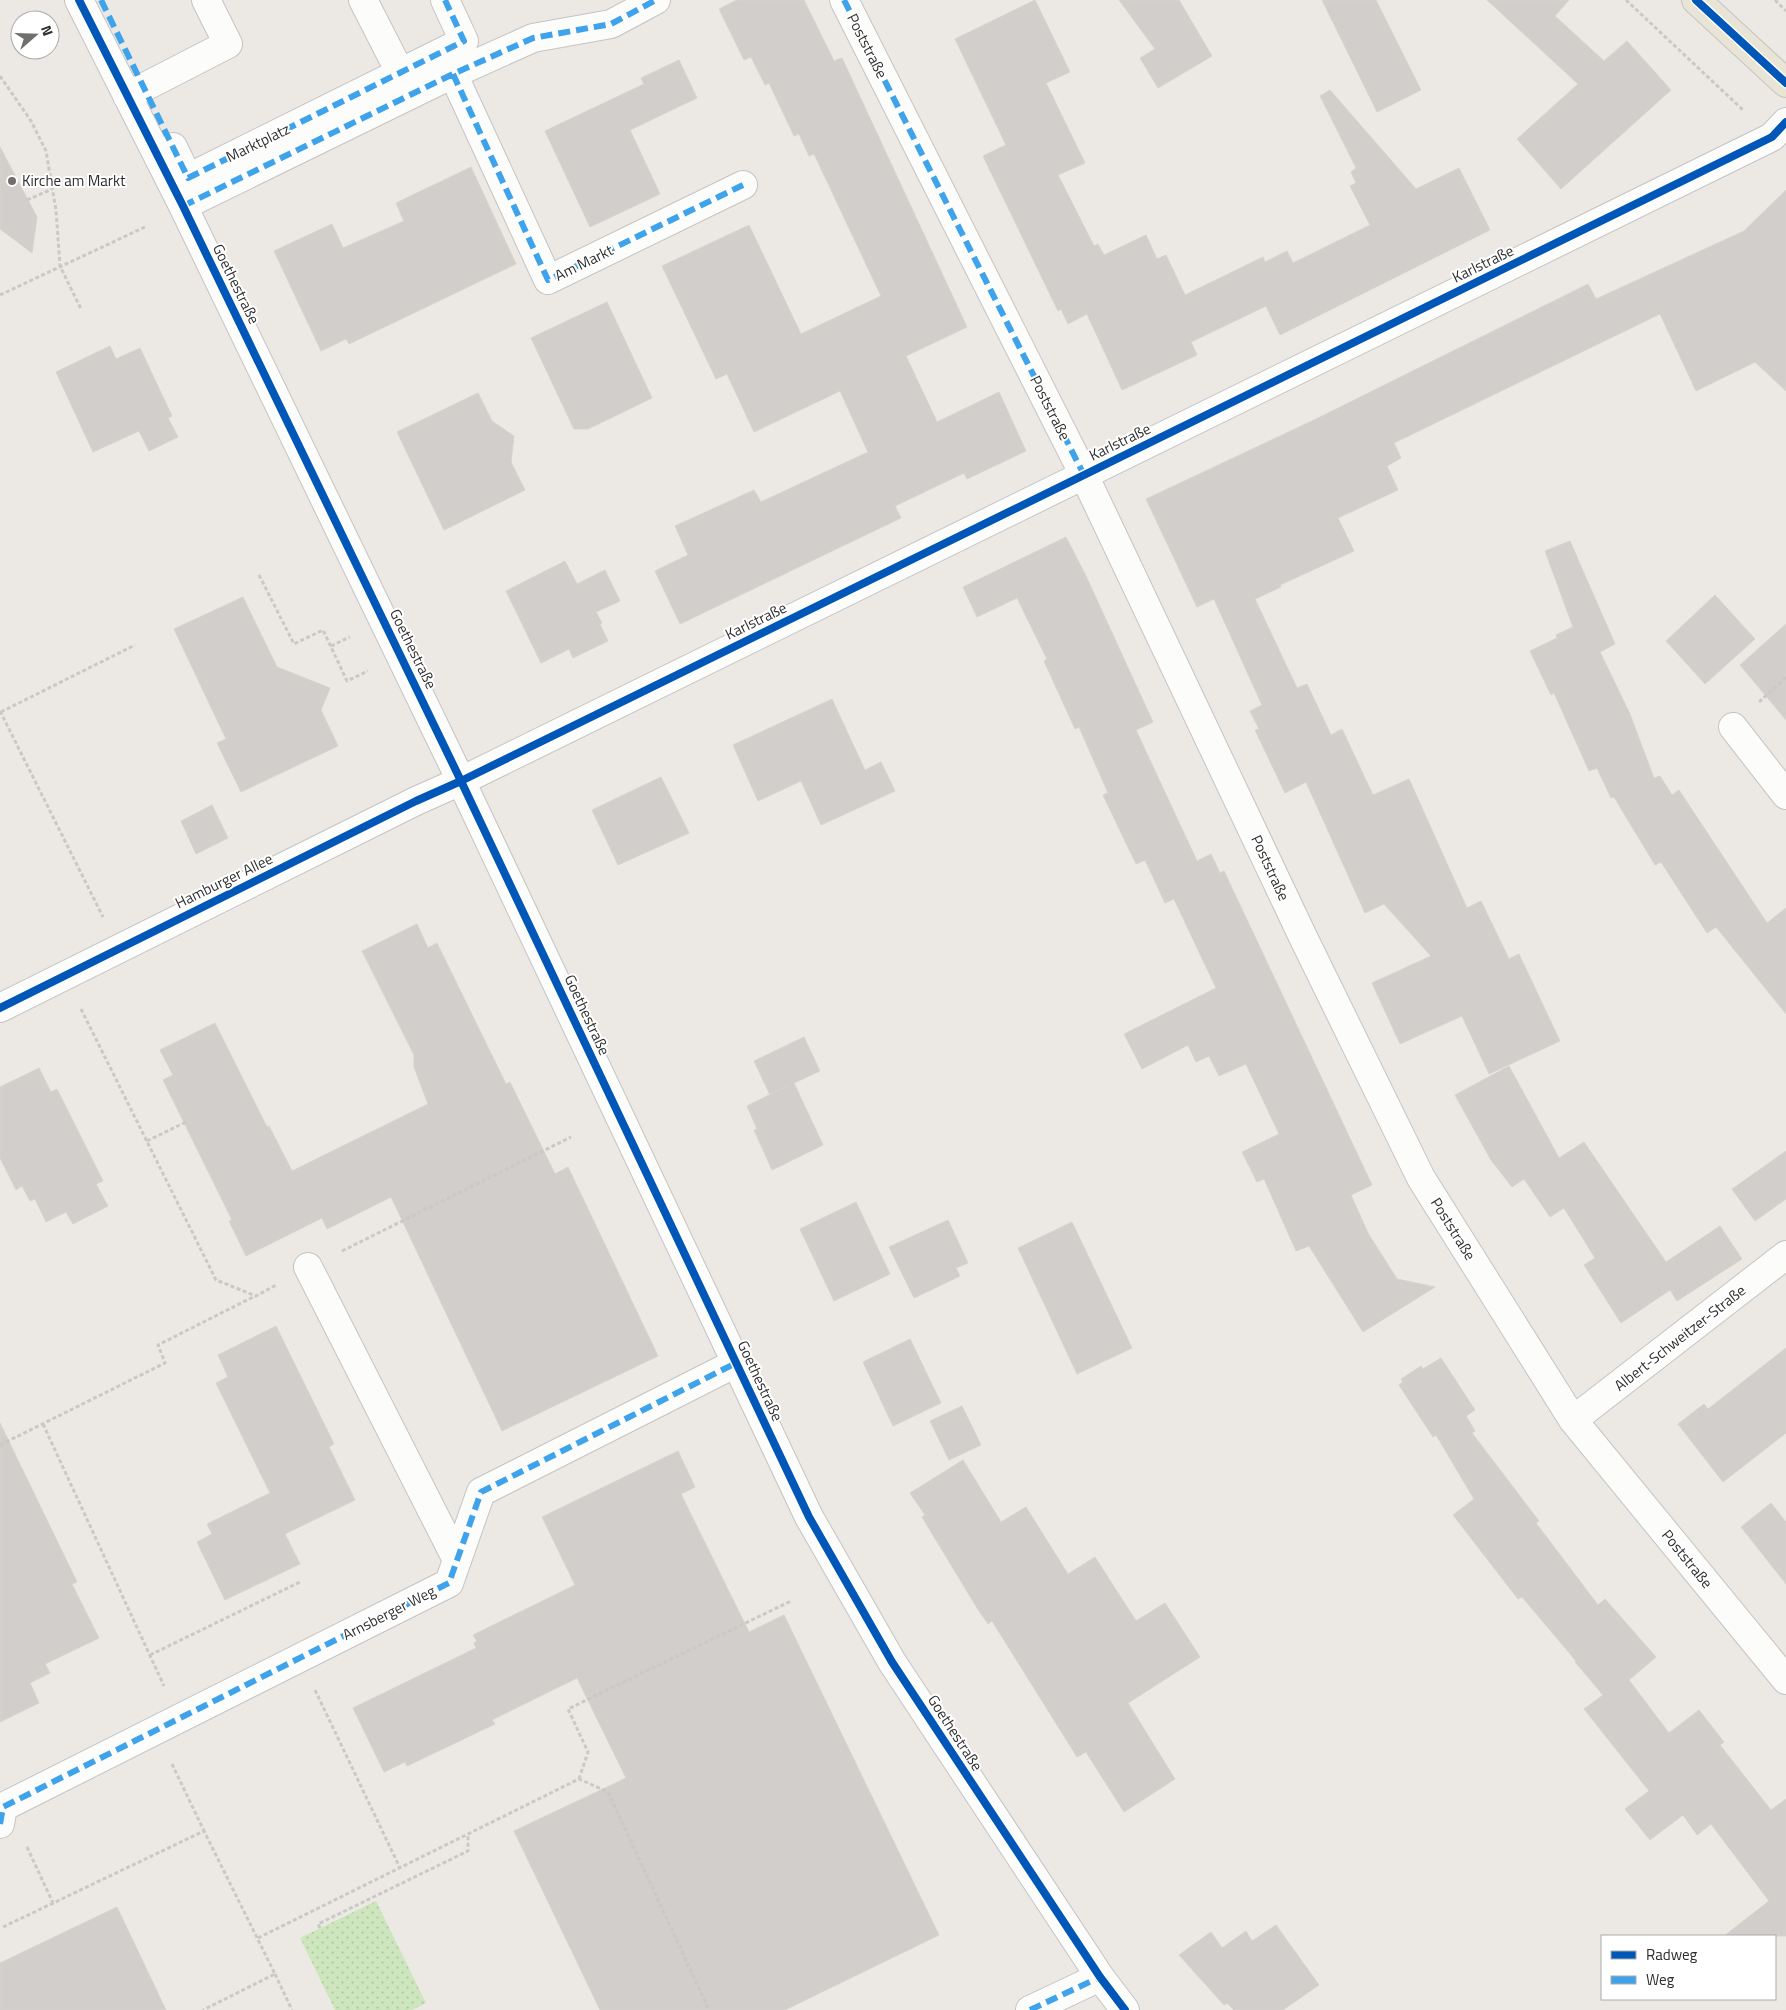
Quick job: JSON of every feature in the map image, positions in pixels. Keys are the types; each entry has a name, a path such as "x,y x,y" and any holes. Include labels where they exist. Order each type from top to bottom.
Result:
{"main road":[{"path":"1696,0 1786,82"}],"street":[{"name":"Goethestraße","path":"79,0 136,92 183,206 461,781 809,1517 892,1662 1100,1977 1125,2010"},
{"name":"Marktplatz","path":"101,0 136,92 188,178 406,84"},
{"path":"136,92 228,44 206,0"},
{"path":"363,0 406,84"},
{"path":"444,0 464,60"},
{"path":"183,206 406,84 464,60 533,38 611,24 656,0"},
{"name":"Poststraße","path":"844,0 1084,475 1303,937 1421,1178 1573,1420 1786,1680"},
{"name":"Am Markt","path":"464,60 548,280 743,185"},
{"name":"Karlstraße","path":"461,781 1084,475 1779,130"},
{"path":"1733,726 1786,796"},
{"name":"Hamburger Allee","path":"0,1008 416,801 461,781"},
{"name":"Albert-Schweitzer-Straße","path":"1573,1420 1786,1255"},
{"path":"308,1267 457,1560"},
{"name":"Arnsberger Weg","path":"3,1815 167,1724 449,1583 481,1492 736,1363"},
{"path":"1030,2010 1100,1977"}],"path":[{"path":"1626,0 1779,130"},
{"path":"1775,0 1786,11"},
{"path":"0,76 31,121 46,151 56,210 60,266 80,309"},
{"path":"26,200 52,189"},
{"path":"0,295 147,226"},
{"path":"259,574 294,644 323,630 347,680 364,672"},
{"path":"331,646 354,635"},
{"path":"119,949 0,711 135,645"},
{"path":"64,975 216,1280 256,1296"},
{"path":"147,1141 188,1121"},
{"path":"0,1445 165,1362 158,1345 256,1296 308,1267 571,1138"},
{"path":"43,1424 150,1655 167,1724 204,1831 292,2010"},
{"path":"150,1655 302,1581"},
{"path":"258,1938 579,1779 588,1752 568,1709 791,1601"},
{"path":"299,1658 400,1868"},
{"path":"579,1779 608,1792 709,2010"},
{"path":"3,1815 53,1903"},
{"path":"3,1927 204,1831"},
{"path":"320,1928 318,1924 468,1851 468,1834"},
{"path":"204,2010 275,1974"}],"green space":[{"path":"376,1901 426,2003 412,2010 335,2010 300,1938"}],"building":[{"path":"737,0 804,0 834,61 842,58 967,327 906,356 937,422 999,392 1026,451 967,479 964,473 895,506 901,518 680,624 655,571 688,555 675,526 754,490 761,502 868,452 840,391 754,432 727,374 716,379 662,266 749,225 801,334 881,296 814,154 809,156 799,134 794,136 769,83 765,85 751,57 744,60 719,9"},
{"path":"1035,0 1070,72 1046,83 1085,163 1058,175 1094,246 1098,244 1104,255 1146,235 1157,259 1166,255 1185,295 1263,257 1265,262 1287,251 1293,263 1370,225 1350,186 1356,183 1351,172 1356,168 1320,96 1330,90 1416,189 1459,168 1490,230 1280,335 1266,306 1191,342 1197,355 1122,390 1087,314 1068,324 1061,309 1058,311 983,156 1006,145 955,39"},
{"path":"1119,0 1179,0 1212,56 1158,88 1140,58 1155,49"},
{"path":"1322,0 1376,0 1421,90 1377,112"},
{"path":"1487,0 1569,0 1555,16 1604,61 1627,41 1671,90 1561,189 1517,139 1578,84"},
{"path":"679,60 697,98 630,130 660,194 590,227 545,131 644,84 641,78"},
{"name":"Kirche am Markt","path":"0,147 37,217 32,253 0,229"},
{"path":"471,167 516,264 349,344 346,339 321,351 274,251 332,224 343,248 404,221 396,203"},
{"path":"1786,190 1786,391 1755,362 1696,391 1660,314 1394,443 1401,458 1387,466 1398,490 1338,518 1354,551 1280,585 1281,587 1255,599 1297,688 1307,684 1331,735 1342,729 1373,795 1409,779 1467,908 1481,901 1509,959 1519,954 1560,1041 1489,1074 1462,1016 1400,1044 1372,983 1431,956 1384,904 1365,913 1306,782 1285,793 1255,730 1259,729 1250,711 1262,705 1214,599 1197,607 1146,499 1314,420 1588,284 1596,299 1744,231"},
{"path":"607,302 652,398 588,429 574,429 531,338"},
{"path":"110,346 116,359 140,348 172,416 168,418 178,437 149,451 139,431 93,452 56,372"},
{"path":"478,393 492,421 514,436 511,462 525,490 444,530 397,432"},
{"path":"1066,537 1153,722 1136,730 1197,861 1211,854 1220,873 1224,871 1372,1185 1351,1195 1368,1233 1397,1279 1435,1287 1363,1332 1309,1246 1296,1251 1264,1179 1257,1182 1242,1152 1279,1134 1246,1064 1219,1076 1209,1056 1196,1062 1188,1045 1142,1069 1124,1034 1216,988 1174,899 1165,903 1145,860 1136,864 1103,795 1108,793 1079,727 1075,729 1044,661 1047,659 1017,598 977,617 963,587"},
{"path":"1570,541 1615,644 1600,652 1630,714 1654,778 1660,776 1672,795 1679,790 1767,923 1786,908 1786,1014 1716,927 1707,933 1661,862 1655,865 1614,797 1611,798 1597,768 1589,771 1554,693 1551,695 1530,651 1557,638 1556,635 1573,627 1545,551"},
{"path":"565,561 577,584 605,570 620,601 596,612 608,641 573,658 569,649 541,663 506,591"},
{"path":"1715,595 1755,639 1705,684 1666,641"},
{"path":"243,597 277,667 330,688 321,710 338,746 241,792 217,743 226,739 174,629"},
{"path":"1786,624 1786,720 1740,665"},
{"path":"832,699 865,770 881,762 895,791 821,825 801,781 758,801 733,745"},
{"path":"661,777 689,833 618,865 592,810"},
{"path":"212,805 228,838 196,854 181,821"},
{"path":"417,924 428,948 437,943 506,1084 510,1082 555,1174 568,1167 658,1356 502,1431 391,1197 327,1229 322,1218 246,1256 229,1221 232,1220 163,1080 173,1075 160,1050 215,1023 267,1127 269,1126 292,1171 428,1104 414,1067 414,1055 362,951"},
{"path":"804,1037 820,1071 794,1083 823,1145 772,1170 754,1130 757,1129 747,1106 770,1095 754,1061"},
{"path":"1509,1066 1559,1158 1584,1142 1666,1262 1720,1226 1742,1259 1677,1301 1670,1290 1621,1323 1584,1265 1595,1258 1564,1208 1550,1217 1524,1179 1512,1187 1491,1160 1455,1095"},
{"path":"39,1068 51,1092 57,1089 103,1181 96,1184 108,1206 73,1224 66,1212 46,1222 35,1199 30,1201 22,1186 16,1190 0,1158 0,1087"},
{"path":"1786,1151 1786,1199 1755,1221 1732,1189"},
{"path":"856,1202 890,1274 834,1301 800,1229"},
{"path":"948,1220 968,1263 956,1268 960,1276 914,1298 889,1247"},
{"path":"1072,1222 1132,1348 1077,1374 1018,1248"},
{"path":"276,1326 334,1444 329,1447 355,1500 285,1534 300,1564 225,1600 197,1542 212,1534 207,1524 270,1493 216,1383 228,1377 218,1355"},
{"path":"910,1339 941,1403 893,1426 863,1362"},
{"path":"1786,1348 1786,1433 1723,1482 1678,1424 1704,1404 1708,1409"},
{"path":"1441,1358 1475,1410 1466,1416 1475,1431 1472,1433 1539,1521 1536,1523 1598,1605 1605,1599 1656,1657 1629,1680 1669,1733 1699,1710 1724,1742 1720,1745 1771,1810 1786,1799 1786,1936 1725,1935 1769,1901 1711,1824 1697,1835 1683,1815 1650,1840 1625,1809 1649,1791 1584,1709 1603,1695 1522,1597 1518,1599 1453,1515 1474,1499 1436,1435 1433,1437 1399,1385 1403,1382 1401,1379 1421,1366 1423,1369"},
{"path":"962,1406 981,1445 949,1460 930,1421"},
{"path":"0,1423 77,1582 72,1584 99,1638 45,1664 50,1673 30,1683 39,1703 0,1722"},
{"path":"678,1451 695,1487 681,1494 749,1632 784,1615 939,1935 785,2010 600,2010 514,1831 626,1778 577,1678 492,1720 495,1724 407,1766 405,1762 384,1772 353,1708 476,1648 474,1643 477,1641 473,1635 575,1585 542,1517"},
{"path":"963,1460 1001,1522 1026,1507 1068,1574 1095,1557 1136,1621 1165,1603 1200,1657 1128,1703 1175,1779 1124,1812 1086,1752 1077,1757 992,1621 988,1624 977,1608 922,1517 925,1515 910,1493"},
{"path":"1771,1503 1786,1522 1786,1584 1741,1527"},
{"path":"117,1907 166,2010 0,2010 0,1963"},
{"path":"1276,1925 1319,1985 1283,2010 1234,2010 1227,2003 1224,2005 1179,1955 1211,1932 1222,1948 1246,1931 1252,1941"}],"marked path":[{"path":"101,0 188,178 464,41 445,0"},
{"path":"183,206 453,74 533,38 611,24 656,0"},
{"path":"844,0 1084,475"},
{"path":"453,74 548,280 743,185"},
{"path":"0,1824 3,1807 449,1583 481,1492 736,1363"},
{"path":"1030,2010 1100,1977"}],"cycle path":[{"path":"79,0 183,206 461,781 809,1517 892,1662 1100,1977 1125,2010"},
{"path":"1696,0 1786,83"},
{"path":"0,1008 416,801 461,781 1772,137 1786,122"}],"place":[{"name":"Kirche am Markt","path":"12,181"}]}
